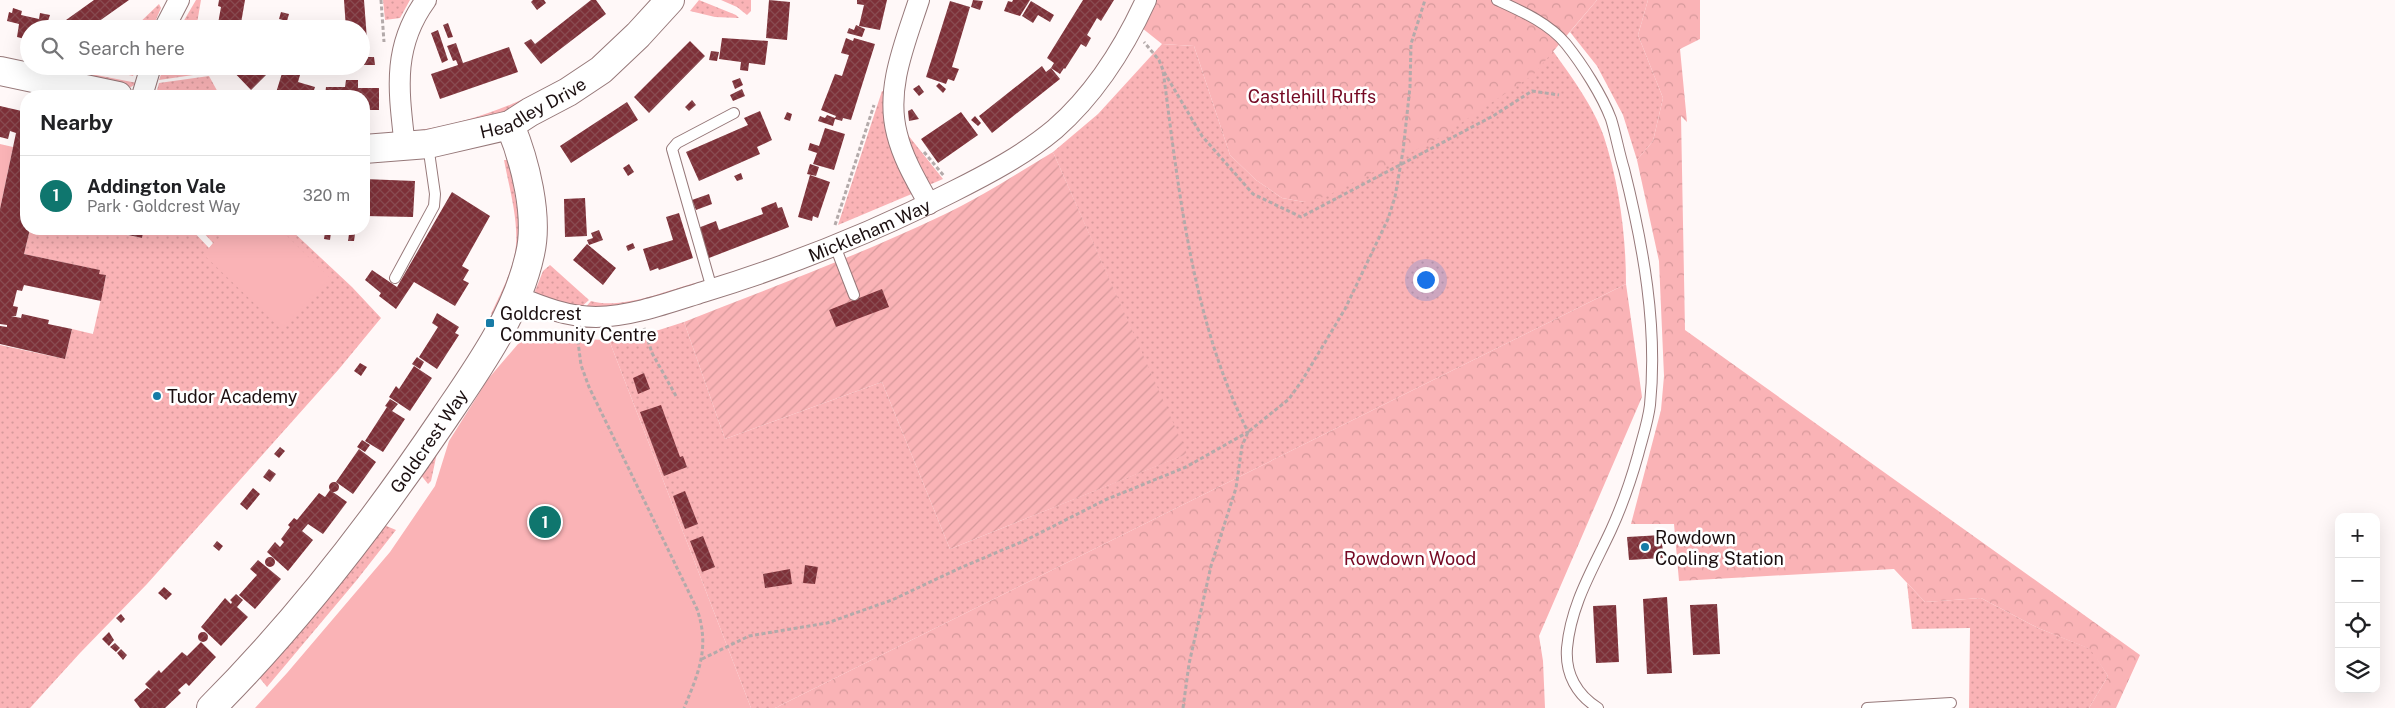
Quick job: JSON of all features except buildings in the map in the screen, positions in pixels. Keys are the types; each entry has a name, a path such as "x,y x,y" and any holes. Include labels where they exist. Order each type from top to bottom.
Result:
{"street":[{"path":"169,20 179,0"},
{"path":"417,146 400,103 401,57 411,25 426,0"},
{"name":"Headley Drive","path":"370,149 417,146 510,125 568,92 601,70 638,35 670,0"},
{"path":"919,0 894,87 893,110 897,134 906,160 928,204"},
{"name":"Mickleham Way","path":"516,296 546,308 579,316 597,317 639,311 712,289 835,246 928,204 1009,162 1055,128 1094,87 1132,28 1146,0"},
{"path":"0,71 90,90"},
{"path":"144,90 148,75"},
{"name":"Goldcrest Way","path":"212,708 303,610 366,531 471,377 498,334 516,296 528,263 533,230 523,168 510,125"}],"lane":[{"path":"1497,0 1534,17 1565,42 1587,75 1610,118 1640,234 1652,342 1650,407 1637,458 1620,508 1579,594 1573,614 1567,650 1568,668 1573,682 1579,692 1598,708"},
{"path":"712,289 672,149 677,143 734,113"},
{"path":"395,278 429,219 434,206 435,194 417,146"},
{"path":"835,246 854,295"},
{"path":"1867,708 1951,703"}],"path":[{"path":"702,659 748,636 828,622 892,600 1026,540 1105,500 1186,467 1248,432 1289,398 1332,334 1388,219 1400,164 1410,87 1410,44 1425,0"},
{"path":"1132,28 1159,60 1202,136 1253,194 1301,217 1493,116 1532,91 1559,95"},
{"path":"1163,70 1174,157 1200,305 1222,372 1248,432 1242,446 1236,488 1211,566 1189,664 1183,708"},
{"path":"835,246 836,220 878,90 882,87 894,87"},
{"path":"639,311 648,346 676,396"},
{"path":"579,316 577,333 581,365 589,386 697,609 702,624 704,640 702,659 684,708"}],"green space":[{"path":"196,0 201,0 198,20 184,20"},
{"path":"383,0 410,0 400,18 385,20"},
{"path":"699,0 736,15 739,18 715,17 690,11"},
{"path":"721,0 751,0 751,11 747,15 737,7"},
{"name":"Castlehill Ruffs","path":"1154,0 1597,0 1533,75 1437,139 1327,196 1304,202 1282,198 1256,180 1230,155 1194,46 1162,44 1142,28"},
{"path":"1597,0 1648,0 1638,35 1663,98 1653,141 1637,160 1623,115 1597,66 1570,32"},
{"path":"1648,0 1700,0 1700,39 1680,49 1687,122 1681,116 1685,330 2140,655 2116,708 2089,708 2108,676 2090,649 2038,628 1981,598 1925,602 1894,569 1679,581 1674,524 1631,524 1661,410 1664,376 1659,261 1637,160 1653,141 1663,98 1638,35"},
{"path":"159,4 161,8 156,20 142,20"},
{"path":"1162,44 1194,46 1230,155 1256,180 1282,198 1304,202 1531,71 1553,51 1588,103 1604,137 1614,172 1621,209 1626,284 775,708 751,708 609,340 634,338 684,322 725,439 882,382 950,549 1186,454 1053,152 1098,114"},
{"path":"70,75 96,75 137,83 131,87"},
{"path":"161,75 193,75 159,80"},
{"path":"209,76 217,90 157,90 159,83"},
{"path":"882,91 885,92 914,193 838,225"},
{"path":"534,94 536,98 504,113 420,134 420,130 478,116"},
{"path":"904,130 943,179 929,185 915,161"},
{"path":"0,144 13,147 0,209"},
{"path":"1053,152 1187,454 950,549 882,382 725,439 684,322 909,231 970,202"},
{"path":"504,160 509,160 520,225 520,251 495,316 491,314 510,272 516,245 514,213"},
{"name":"Tudor Academy","path":"29,235 127,235 142,238 143,235 197,235 209,248 213,243 206,235 296,235 352,287 381,318 339,369 147,584 30,708 0,708 0,345 65,359 72,329 93,334 106,276 99,274 99,270 24,254"},
{"path":"222,235 286,235 330,278 281,329 203,254"},
{"path":"550,265 589,300 580,308 536,294 535,291 543,271"},
{"path":"695,283 697,288 638,304 584,309 591,301 615,303 629,301 657,295"},
{"name":"Rowdown Wood","path":"1626,284 1642,397 1539,636 1543,661 1545,708 775,708"},
{"path":"537,333 579,339 609,340 751,708 255,708 390,552 435,486 449,441 488,379 518,344 530,335"},
{"path":"437,453 431,481 428,484 420,474"},
{"path":"384,525 396,530 267,687 258,676"},
{"path":"1907,583 1925,602 1981,598 2038,628 2091,649 2108,676 2089,708 1969,708 1970,628 1912,629"}],"place":[{"name":"Goldcrest Community Centre","path":"490,323"},
{"name":"Tudor Academy","path":"157,396"},
{"name":"Addington Vale","path":"545,522"},
{"name":"Rowdown Cooling Station","path":"1645,547"}]}
